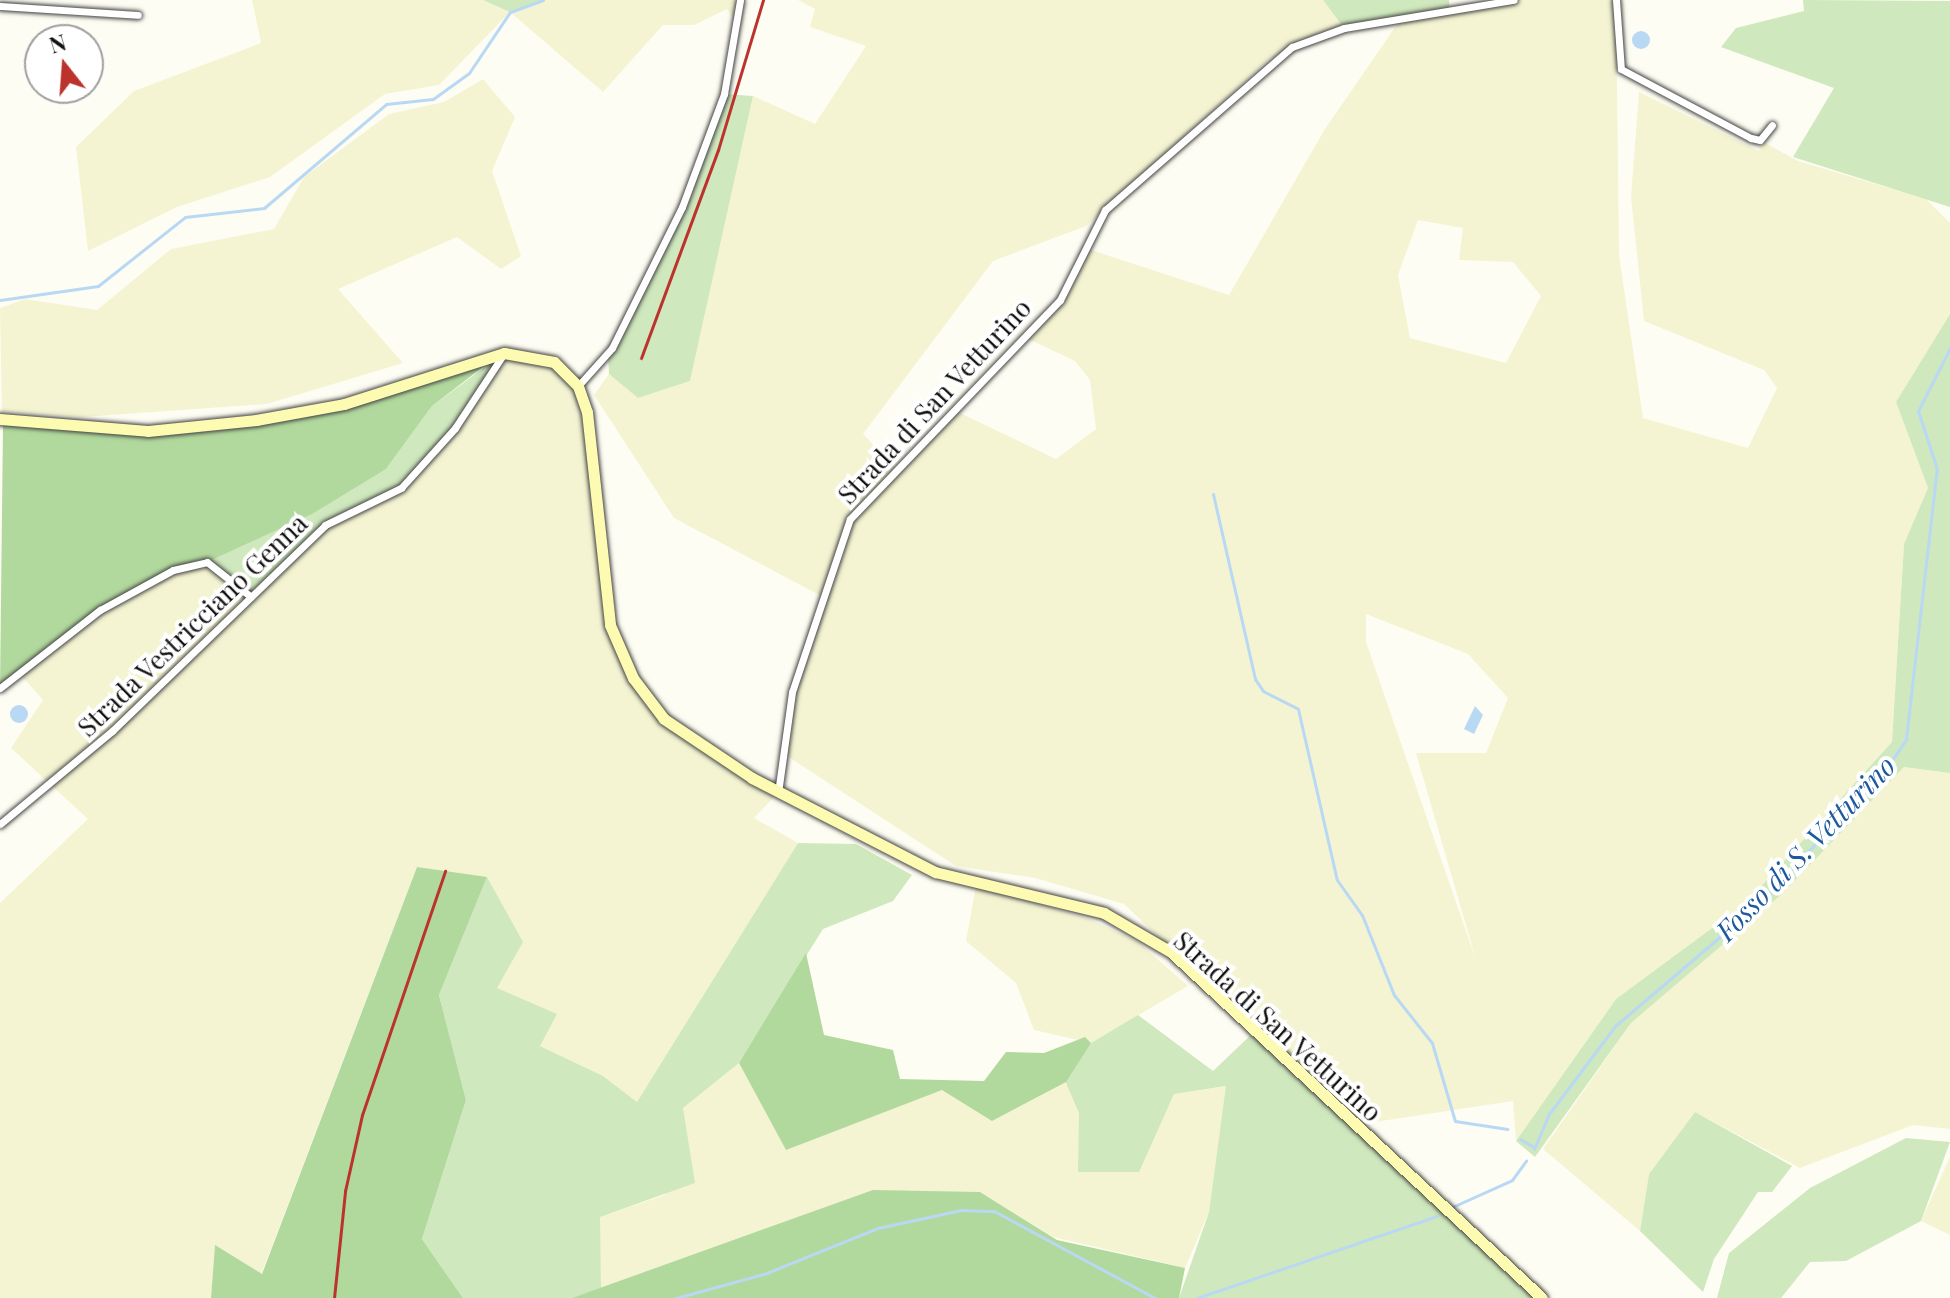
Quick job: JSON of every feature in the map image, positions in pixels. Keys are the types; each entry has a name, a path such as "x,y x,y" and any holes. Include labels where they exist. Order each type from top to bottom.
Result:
{"street":[{"path":"88,11 91,0"},
{"path":"578,386 612,348 682,207 724,94 740,0"},
{"name":"Strada di San Vetturino","path":"1514,0 1344,28 1292,47 1105,210 1060,300 850,519 792,692 778,793 935,872 1104,913 1171,952 1542,1298"},
{"path":"1616,0 1621,69 1751,138 1760,140 1772,125"},
{"path":"0,6 138,15"},
{"path":"0,419 148,431 256,420 344,404 504,353 554,362 578,386 610,625 633,678 683,734 778,793"},
{"name":"Strada Vestricciano Genna","path":"0,824 112,731 325,525 401,488 455,428 504,353"},
{"path":"0,688 100,610 173,570 207,562 251,597"}],"green space":[{"path":"252,0 483,0 511,12 543,0 740,0 734,19 727,9 694,25 663,25 603,92 510,12 439,85 385,94 270,177 177,207 88,251 76,147 134,91 261,43"},
{"path":"483,0 543,0 510,12"},
{"path":"798,0 1323,0 1344,28 1269,59 1086,226 993,261 863,434 898,471 956,411 1056,459 1096,429 1090,380 1075,361 1026,338 1060,299 1082,247 1229,295 1325,129 1398,23 1511,0 1616,0 1619,255 1643,418 1748,448 1777,388 1764,370 1644,321 1631,197 1639,92 1759,151 1760,140 1798,161 1926,199 1950,223 1950,314 1896,402 1928,488 1904,544 1892,742 1746,903 1616,999 1516,1141 1513,1101 1355,1125 1124,904 1035,878 956,866 787,756 792,692 821,596 674,518 594,395 609,374 638,398 690,381 753,96 815,124 866,46 810,27 815,9","holes":["1418,220 1463,228 1459,260 1513,262 1541,296 1506,363 1410,338 1398,275","1366,614 1468,654 1508,698 1486,753 1416,753 1476,960 1366,642"]},
{"path":"1323,0 1449,0 1450,11 1344,28"},
{"path":"1803,0 1950,1 1950,207 1793,157 1834,88 1721,47 1736,28 1804,11"},
{"path":"483,79 515,117 492,171 521,256 501,269 457,237 338,289 403,363 267,404 82,417 2,412 0,308 25,299 97,310 171,249 274,229 304,177 389,114 444,102"},
{"path":"724,94 753,96 690,381 638,398 609,374 608,355 682,207"},
{"path":"1950,314 1950,773 1904,767 1781,895 1631,1023 1535,1157 1516,1141 1616,999 1746,903 1892,742 1904,544 1928,488 1896,402"},
{"path":"504,353 554,362 578,386 610,625 639,687 664,719 778,793 754,818 798,843 637,1102 603,1076 540,1046 497,988 487,878 417,867 261,1275 215,1246 211,1298 0,1298 0,903 88,819 11,748 43,700 19,673 100,610 169,572 207,562 251,596 325,525 401,488"},
{"path":"504,353 455,428 401,488 325,525 251,597 207,562 386,469 432,406"},
{"path":"496,357 432,406 386,469 312,514 207,562 173,570 101,610 0,688 3,425 147,431 344,404"},
{"path":"1904,767 1950,773 1950,1129 1913,1125 1800,1168 1695,1112 1649,1174 1640,1231 1543,1149 1631,1023 1781,895"},
{"path":"798,843 856,844 912,875 893,901 823,929 739,1063 683,1108 695,1183 600,1217 601,1288 572,1298 463,1298 422,1239 466,1100 439,995 487,877 523,942 497,988 557,1014 540,1046 603,1076 637,1102"},
{"path":"417,867 487,877 439,995 466,1100 422,1239 463,1298 211,1298 215,1245 262,1274"},
{"path":"976,886 1089,919 1138,942 1188,986 1091,1043 1034,1030 1016,983 966,941"},
{"path":"806,953 824,1035 893,1050 900,1079 984,1081 1006,1052 1044,1053 1085,1037 1091,1043 1066,1082 992,1121 942,1090 786,1150 739,1063"},
{"path":"1138,1015 1213,1071 1254,1032 1542,1298 1179,1298 1209,1212 1226,1086 1174,1094 1139,1172 1078,1172 1079,1113 1063,1076 1091,1043"},
{"path":"739,1063 786,1149 942,1090 1063,1075 1079,1112 1079,1172 1138,1172 1174,1094 1227,1086 1209,1212 1185,1268 1053,1237 980,1192 688,1258 601,1288 599,1217 665,1195 683,1108"},
{"path":"1695,1112 1792,1166 1772,1192 1758,1192 1714,1259 1703,1292 1640,1231 1649,1174"},
{"path":"1906,1138 1950,1142 1921,1221 1846,1261 1810,1262 1781,1298 1717,1298 1729,1253 1810,1188"},
{"path":"1950,1157 1950,1235 1921,1221"},
{"path":"873,1190 980,1192 1057,1240 1185,1268 1179,1298 572,1298"}],"water":[{"path":"1641,31 1650,40 1641,49 1632,40"},
{"path":"15,705 23,705 28,714 26,721 15,723 10,718 10,710"},
{"path":"1475,706 1483,715 1474,734 1464,729"}],"waterway":[{"path":"0,300 98,286 185,217 264,208 386,104 433,99 469,73 510,12 543,0"},
{"name":"Fosso di S. Vetturino","path":"1534,1149 1549,1114 1615,1026 1755,907 1884,772 1906,739 1937,469 1918,411 1950,348"},
{"path":"1213,494 1255,679 1263,691 1298,709 1337,880 1362,915 1394,995 1432,1043 1455,1121 1507,1129"},
{"path":"1520,1139 1534,1147"},
{"name":"Fosso di S. Vetturino","path":"1450,1208 1512,1180 1526,1161"},
{"name":"Fosso di S. Vetturino","path":"676,1298 764,1274 878,1228 961,1210 994,1211 1155,1298"},
{"name":"Fosso di S. Vetturino","path":"1197,1298 1436,1216"}],"railway":[{"path":"641,358 718,150 763,0"},
{"path":"334,1298 345,1191 362,1115 445,871"}]}
